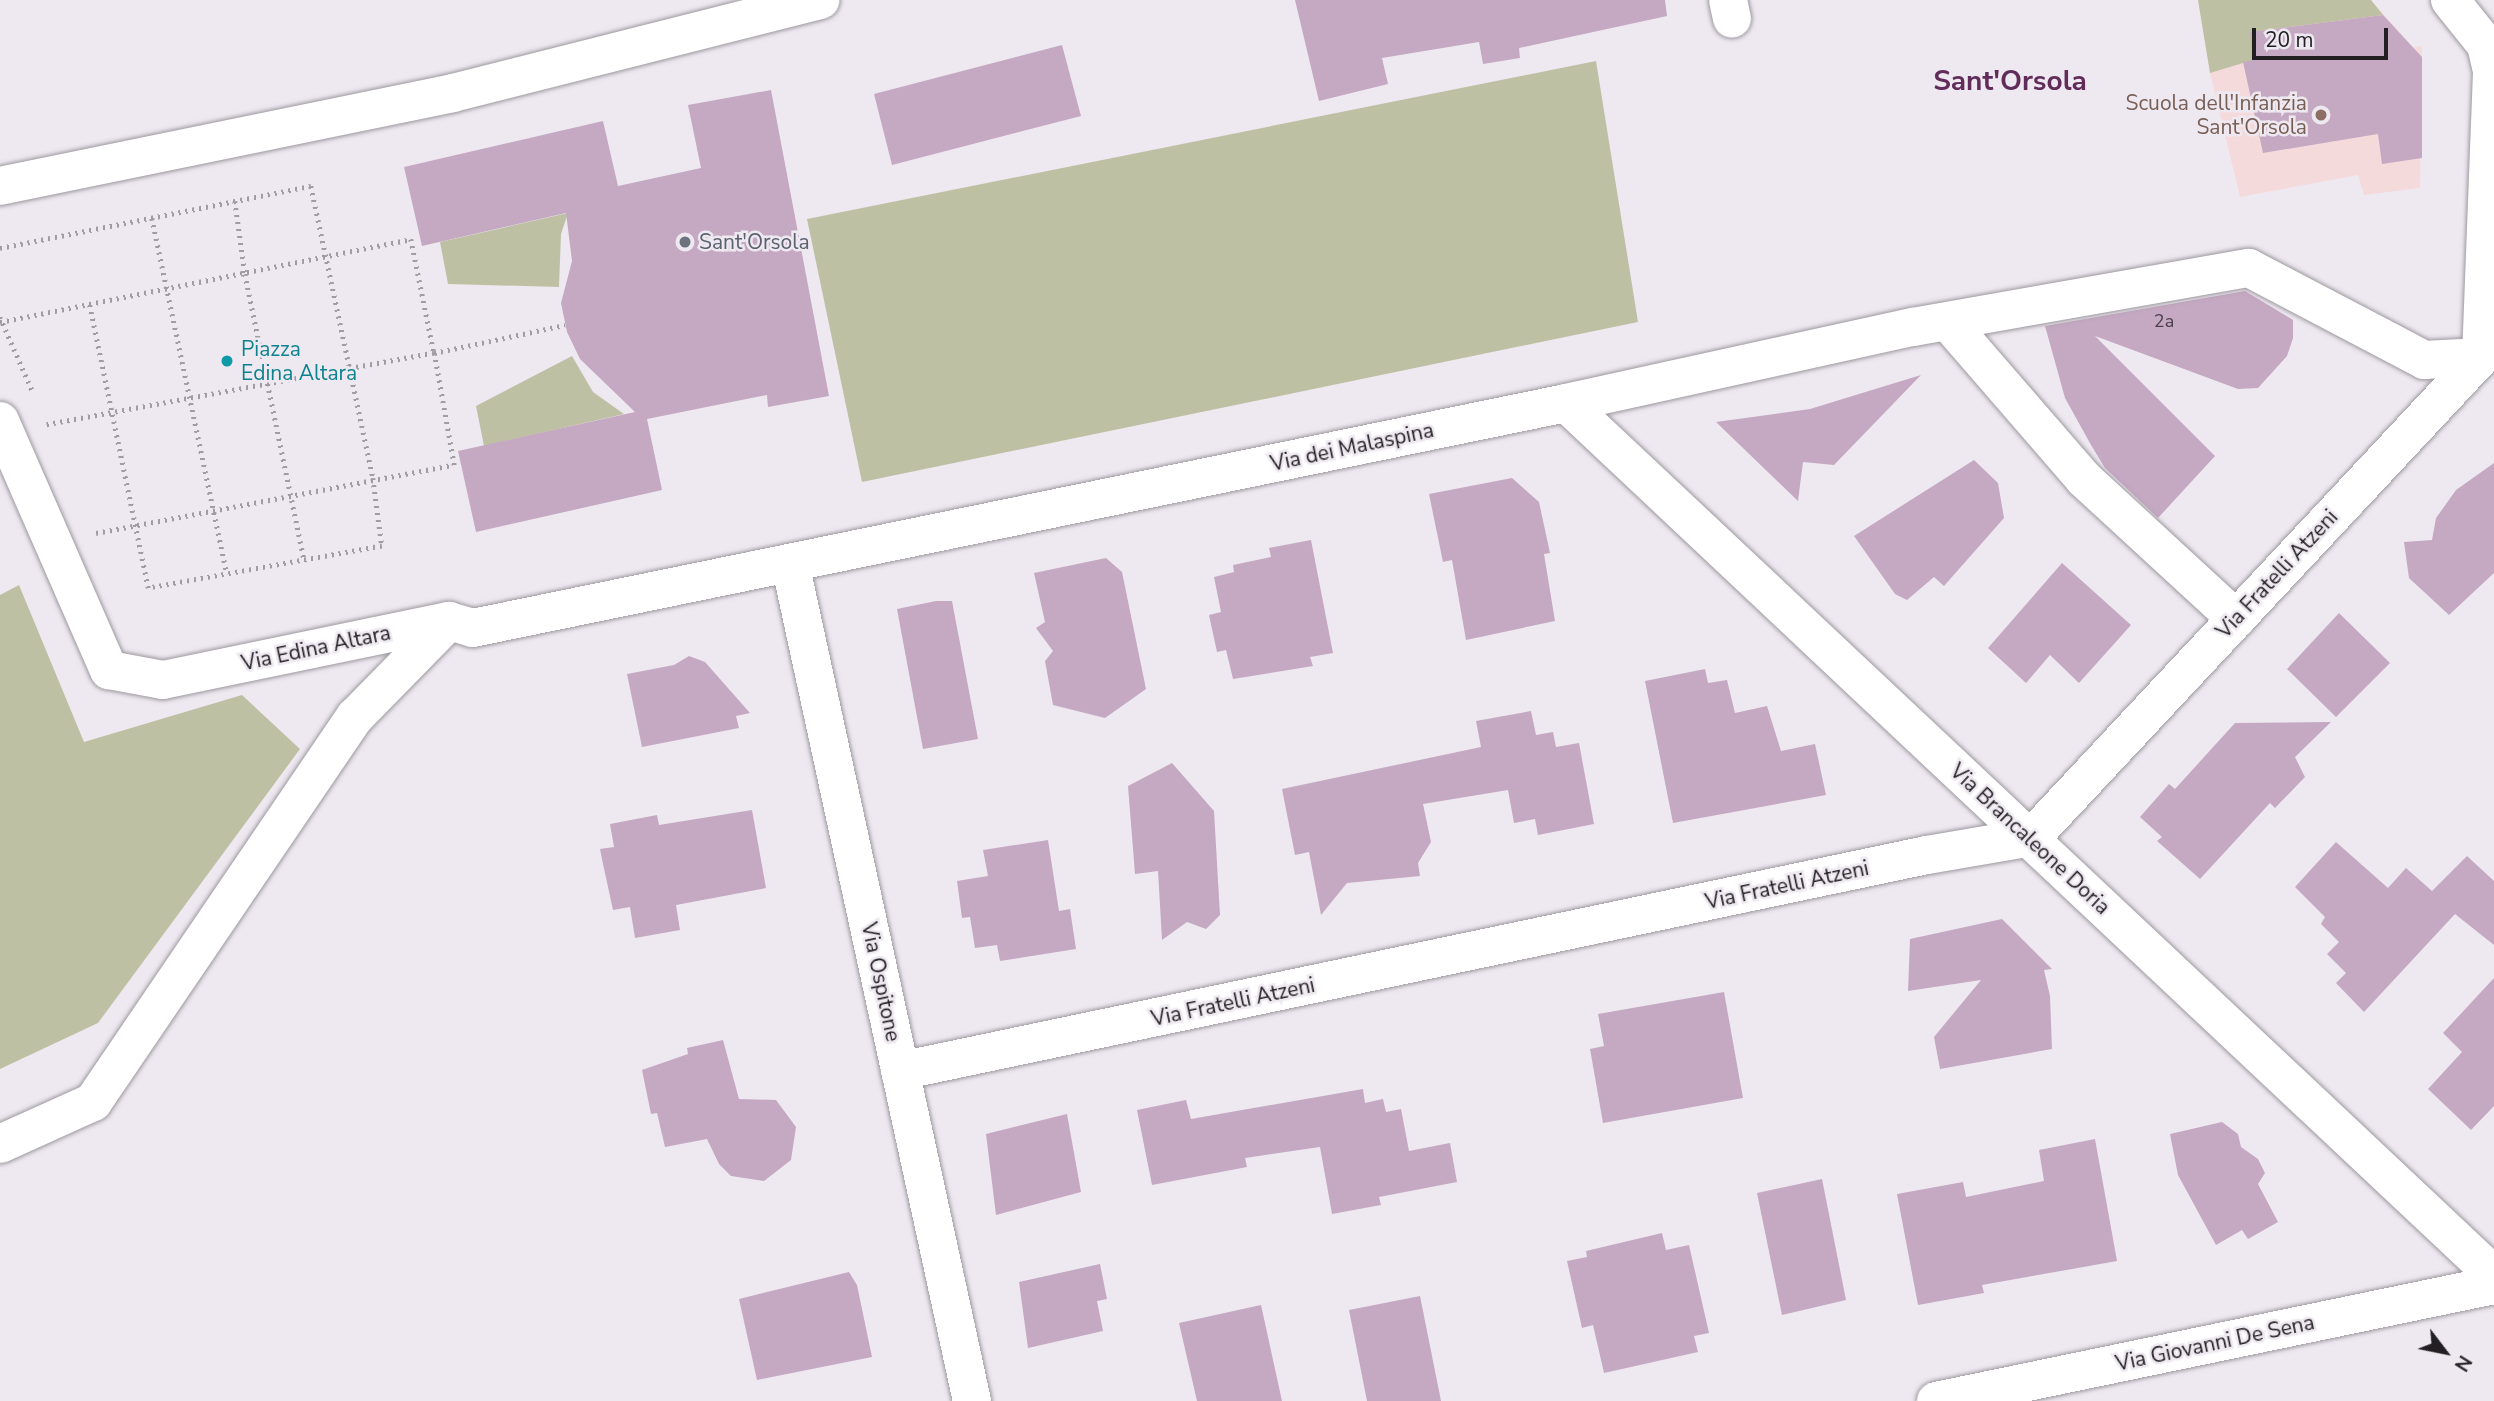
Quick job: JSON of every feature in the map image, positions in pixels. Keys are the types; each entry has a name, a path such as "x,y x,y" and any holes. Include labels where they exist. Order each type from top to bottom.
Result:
{"street":[{"path":"0,186 453,93 820,0"},
{"path":"2451,0 2486,46 2493,72 2487,363"},
{"name":"Via dei Malaspina","path":"790,562 1566,403 1931,325 2249,268 2424,360 2487,363"},
{"path":"1931,325 2084,479 2236,619"},
{"name":"Via Fratelli Atzeni","path":"900,1071 1927,855 2032,837 2236,619 2487,363"},
{"name":"Via Brancaleone Doria","path":"1566,403 2032,837 2494,1275"},
{"name":"Via Edina Altara","path":"2,427 109,670 163,680 449,621 473,628 790,562"},
{"name":"Via Ospitone","path":"790,562 972,1401"},
{"path":"0,1144 93,1102 355,717 449,621"},
{"name":"Via Giovanni De Sena","path":"1936,1401 2494,1285"}],"path":[{"path":"0,248 311,186 346,367 373,478 383,545 148,588 89,304"},
{"path":"235,201 245,274 294,494 304,559"},
{"path":"152,218 227,574"},
{"path":"0,322 411,239 454,465 373,478 51,542"},
{"path":"2,427 111,413 346,367 434,353 565,325"}],"shaded area":[{"name":"Scuola dell'Infanzia Sant'Orsola","path":"2198,0 2371,0 2403,36 2399,49 2422,46 2420,188 2364,195 2358,175 2240,197 2210,73"}],"green space":[{"path":"2198,0 2371,0 2383,15 2251,32 2253,60 2210,73"},
{"path":"1596,61 1638,322 862,482 807,219"},
{"path":"568,213 561,234 559,287 448,284 440,242"},
{"path":"572,356 593,392 624,414 484,446 476,406"},
{"path":"19,585 84,742 242,695 300,749 98,1023 0,1069 0,595"}],"building":[{"path":"1295,0 1665,0 1667,16 1519,48 1520,58 1483,64 1479,42 1382,58 1388,84 1319,101"},
{"path":"2383,15 2422,57 2422,158 2382,164 2378,134 2263,153 2243,62 2253,60 2250,32"},
{"path":"1062,45 1081,116 892,165 874,94"},
{"name":"Sant'Orsola","path":"771,90 829,396 768,407 767,395 647,419 662,490 476,532 458,451 635,412 580,359 567,332 561,303 572,261 566,213 422,246 404,167 603,121 618,186 701,168 688,105"},
{"path":"2245,291 2293,320 2293,338 2287,356 2258,388 2238,389 2095,336 2215,456 2158,518 2105,468 2091,445 2065,398 2045,326"},
{"path":"1921,375 1834,465 1803,462 1798,501 1716,422 1810,409"},
{"path":"1974,460 1998,483 2004,518 1944,586 1934,577 1907,600 1895,594 1854,536"},
{"path":"2494,463 2494,573 2449,615 2409,578 2404,542 2432,540 2436,518 2456,490"},
{"path":"1512,478 1539,502 1550,553 1544,554 1555,621 1466,640 1452,560 1443,562 1429,494"},
{"path":"1311,540 1333,653 1310,657 1313,666 1233,679 1226,650 1217,652 1209,615 1221,612 1214,577 1234,572 1233,565 1271,557 1269,548"},
{"path":"1106,558 1122,572 1146,689 1105,718 1053,705 1045,661 1053,651 1036,628 1045,622 1034,573"},
{"path":"2062,563 2131,625 2079,683 2050,655 2026,683 1988,648"},
{"path":"936,601 952,601 978,739 923,749 897,609"},
{"path":"2339,613 2390,663 2336,717 2287,669"},
{"path":"689,656 705,662 750,713 736,716 739,728 642,747 627,674 674,665"},
{"path":"1705,669 1708,683 1727,680 1735,713 1767,706 1781,751 1815,744 1826,795 1673,823 1645,681"},
{"path":"1531,711 1536,735 1553,732 1556,747 1579,743 1594,824 1538,835 1535,819 1514,823 1508,790 1423,804 1431,842 1418,863 1420,876 1347,883 1321,915 1309,852 1295,855 1282,789 1481,747 1476,721"},
{"path":"2331,722 2295,757 2305,777 2275,808 2270,803 2200,879 2157,841 2162,837 2140,817 2169,784 2175,789 2235,723"},
{"path":"1172,763 1214,811 1220,915 1206,929 1187,922 1162,940 1158,871 1135,874 1128,786"},
{"path":"752,810 766,888 676,905 680,930 635,938 630,907 613,910 600,849 614,847 610,824 657,815 659,825"},
{"path":"1048,840 1059,911 1070,909 1076,949 1000,961 997,945 975,948 970,917 962,918 957,881 988,876 983,850"},
{"path":"2336,842 2388,888 2406,868 2432,891 2467,856 2494,881 2494,945 2455,914 2364,1012 2336,983 2346,973 2327,954 2339,942 2321,924 2325,917 2295,887"},
{"path":"2002,919 2052,969 2044,970 2050,996 2052,1049 1940,1069 1934,1037 1981,980 1908,991 1910,939"},
{"path":"2494,978 2494,1106 2471,1130 2428,1089 2462,1052 2443,1033"},
{"path":"1724,992 1743,1098 1603,1123 1590,1049 1604,1046 1598,1014"},
{"path":"723,1040 739,1099 776,1100 796,1127 791,1160 764,1181 731,1176 719,1164 707,1139 665,1147 657,1113 651,1114 642,1070 688,1054 687,1048"},
{"path":"1363,1089 1365,1103 1383,1099 1386,1112 1401,1109 1409,1151 1450,1143 1457,1182 1379,1197 1381,1205 1332,1214 1320,1147 1245,1158 1247,1167 1152,1185 1137,1110 1186,1100 1191,1119"},
{"path":"1067,1114 1081,1192 996,1215 986,1134"},
{"path":"2222,1122 2238,1134 2241,1147 2258,1159 2265,1173 2258,1184 2278,1222 2248,1239 2242,1230 2216,1245 2178,1175 2170,1134"},
{"path":"2095,1139 2117,1261 1982,1285 1984,1293 1918,1305 1897,1194 1963,1182 1966,1197 2044,1181 2039,1150"},
{"path":"1822,1179 1846,1300 1782,1315 1757,1193"},
{"path":"1662,1233 1666,1250 1689,1245 1709,1333 1694,1336 1698,1352 1604,1373 1593,1325 1582,1328 1567,1261 1587,1257 1586,1251"},
{"path":"1100,1264 1107,1299 1097,1301 1103,1331 1028,1348 1019,1282"},
{"path":"849,1272 857,1285 872,1357 757,1380 739,1299"},
{"path":"1420,1296 1441,1401 1367,1401 1349,1310"},
{"path":"1261,1305 1282,1401 1197,1401 1179,1323"}],"place":[{"name":"Scuola dell'Infanzia Sant'Orsola","path":"2321,115"},
{"name":"Sant'Orsola","path":"685,242"},
{"name":"Piazza Edina Altara","path":"227,361"}],"district":[{"name":"Sant'Orsola","path":"2010,81"}]}
